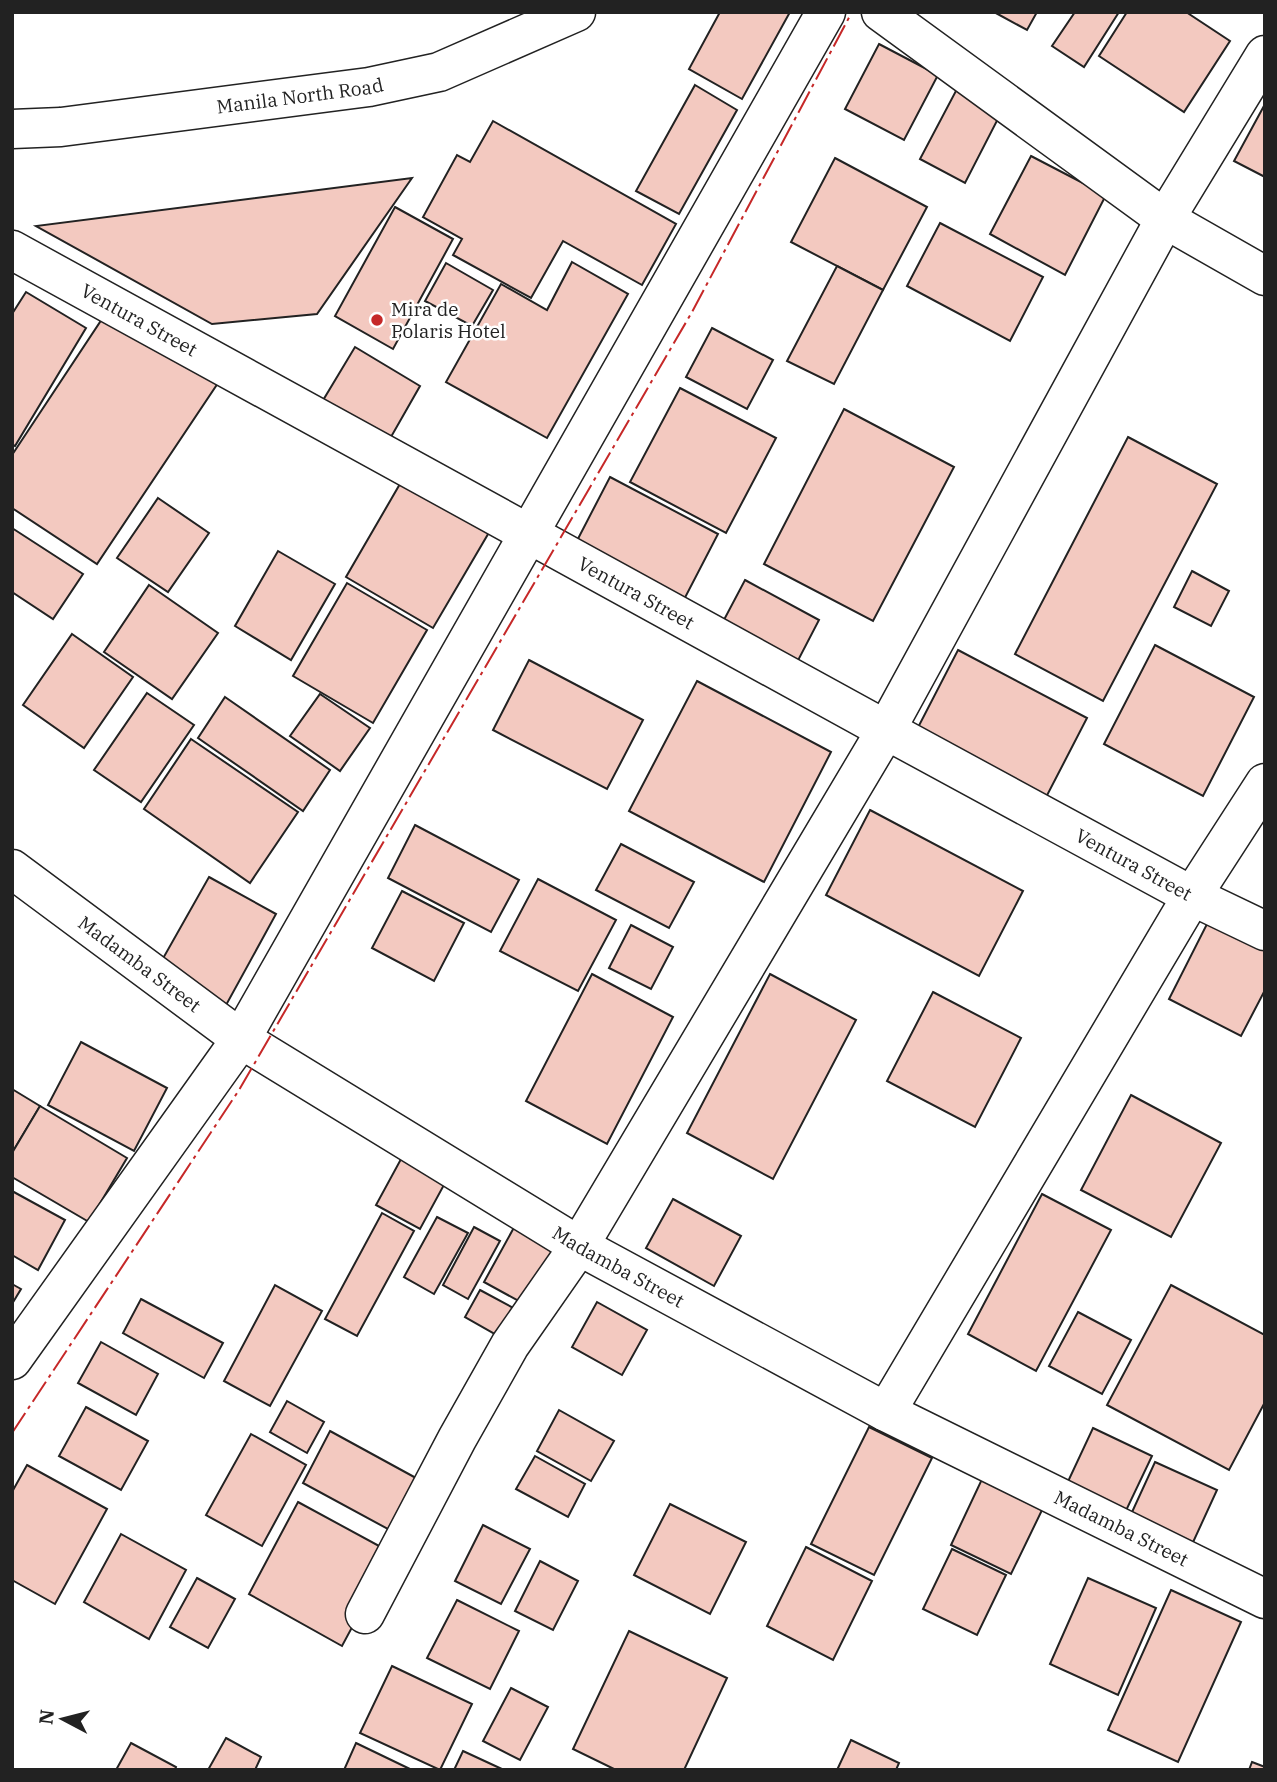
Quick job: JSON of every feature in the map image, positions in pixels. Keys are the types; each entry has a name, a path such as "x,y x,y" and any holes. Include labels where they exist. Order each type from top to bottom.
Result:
{"main road":[{"name":"Manila North Road","path":"12,130 74,125 369,87 439,72 576,12"},
{"path":"12,1360 241,1039 826,12"},
{"path":"881,12 1166,219 1265,276"},
{"path":"365,1614 510,1345 579,1246 886,730 1166,219 1265,55"},
{"name":"Ventura Street","path":"12,250 886,730 1192,896 1265,931"},
{"path":"886,1412 1192,896 1265,783"},
{"name":"Madamba Street","path":"12,869 241,1039 579,1246 886,1412 1265,1600"}],"building":[{"path":"720,12 790,12 742,99 689,69"},
{"path":"994,12 1037,12 1027,30"},
{"path":"1075,12 1119,12 1084,67 1052,46"},
{"path":"1127,12 1186,12 1230,41 1184,112 1099,56"},
{"path":"879,44 938,75 904,140 845,109"},
{"path":"695,85 737,110 679,214 636,191"},
{"path":"958,87 1002,111 965,183 920,159"},
{"path":"1265,104 1265,177 1234,161"},
{"path":"493,121 676,224 642,285 563,241 531,298 453,255 462,239 423,217 457,155 470,162"},
{"path":"1031,156 1106,195 1065,275 990,234"},
{"path":"835,158 927,207 883,290 791,242"},
{"path":"412,178 317,314 212,324 36,226"},
{"path":"395,207 453,239 393,349 335,316"},
{"path":"940,223 1043,277 1010,341 907,286"},
{"path":"572,262 628,294 547,438 446,382 501,284 547,310"},
{"path":"446,263 493,290 472,326 425,301"},
{"path":"837,266 883,290 834,384 787,361"},
{"path":"26,292 86,328 15,446 12,444 12,314"},
{"path":"108,310 218,383 97,564 12,508 12,455"},
{"path":"712,328 773,360 747,409 686,377"},
{"path":"355,347 420,386 383,451 316,412"},
{"path":"680,388 776,438 726,533 630,482"},
{"path":"844,409 954,467 873,621 764,564"},
{"path":"1128,437 1217,484 1103,701 1015,654"},
{"path":"404,477 491,529 433,628 346,577"},
{"path":"610,477 718,534 676,615 568,558"},
{"path":"158,498 209,533 168,592 117,558"},
{"path":"12,528 83,574 53,619 12,592"},
{"path":"278,551 335,584 291,660 235,626"},
{"path":"1192,571 1229,591 1211,626 1174,607"},
{"path":"745,580 819,620 792,672 717,633"},
{"path":"347,583 427,630 373,723 293,676"},
{"path":"149,585 218,633 172,699 104,652"},
{"path":"72,634 133,677 84,748 23,705"},
{"path":"1155,645 1254,697 1203,796 1104,744"},
{"path":"958,650 1087,718 1041,807 912,739"},
{"path":"529,660 643,720 607,789 493,730"},
{"path":"697,681 831,752 764,882 629,811"},
{"path":"147,693 194,725 141,802 94,770"},
{"path":"320,694 370,728 340,771 290,736"},
{"path":"225,697 330,770 303,811 198,738"},
{"path":"191,739 298,812 250,883 144,809"},
{"path":"870,810 1023,891 979,976 826,895"},
{"path":"415,825 519,880 491,932 388,878"},
{"path":"621,844 694,882 669,928 596,890"},
{"path":"209,877 276,914 225,1007 157,969"},
{"path":"538,879 616,920 578,991 500,951"},
{"path":"402,891 464,923 434,981 372,948"},
{"path":"1209,920 1265,949 1265,990 1241,1036 1169,999"},
{"path":"631,925 673,947 651,989 609,968"},
{"path":"592,974 673,1017 607,1144 526,1101"},
{"path":"770,974 856,1020 773,1179 687,1133"},
{"path":"933,992 1021,1038 975,1127 887,1081"},
{"path":"81,1042 167,1088 134,1151 48,1105"},
{"path":"12,1089 40,1106 12,1153"},
{"path":"1131,1095 1221,1143 1171,1237 1081,1190"},
{"path":"40,1106 127,1158 89,1222 12,1177 12,1153"},
{"path":"407,1148 451,1172 420,1229 376,1205"},
{"path":"12,1191 65,1220 38,1270 12,1255"},
{"path":"1042,1194 1111,1230 1036,1371 968,1334"},
{"path":"673,1199 741,1236 714,1286 646,1248"},
{"path":"382,1213 414,1231 357,1336 325,1319"},
{"path":"437,1217 468,1233 434,1294 404,1277"},
{"path":"517,1222 559,1246 526,1305 484,1282"},
{"path":"474,1227 500,1241 468,1299 443,1285"},
{"path":"12,1284 21,1289 12,1304"},
{"path":"275,1285 322,1311 270,1406 224,1381"},
{"path":"1171,1285 1265,1335 1265,1402 1229,1470 1107,1405"},
{"path":"480,1290 517,1310 502,1338 465,1317"},
{"path":"141,1299 223,1343 204,1378 123,1333"},
{"path":"597,1302 647,1330 622,1375 572,1347"},
{"path":"1078,1312 1131,1340 1102,1394 1049,1366"},
{"path":"101,1342 158,1374 136,1415 78,1383"},
{"path":"287,1401 324,1422 307,1453 270,1432"},
{"path":"86,1407 148,1441 121,1490 59,1456"},
{"path":"559,1410 614,1441 591,1481 537,1451"},
{"path":"869,1427 932,1458 874,1575 811,1544"},
{"path":"1093,1428 1152,1456 1122,1519 1064,1490"},
{"path":"330,1431 427,1484 399,1535 303,1483"},
{"path":"251,1434 306,1465 262,1546 206,1515"},
{"path":"535,1456 585,1484 568,1517 516,1489"},
{"path":"1155,1462 1217,1490 1189,1551 1127,1523"},
{"path":"27,1465 107,1509 55,1604 12,1580 12,1492"},
{"path":"983,1477 1044,1506 1011,1574 951,1545"},
{"path":"298,1502 392,1553 342,1646 249,1594"},
{"path":"670,1504 746,1542 710,1614 634,1575"},
{"path":"483,1525 530,1549 501,1604 455,1581"},
{"path":"121,1534 186,1570 149,1639 84,1602"},
{"path":"806,1547 872,1581 833,1660 767,1626"},
{"path":"952,1549 1006,1575 977,1635 923,1609"},
{"path":"540,1561 578,1581 553,1630 515,1611"},
{"path":"197,1578 235,1599 208,1648 170,1627"},
{"path":"1088,1578 1156,1608 1118,1695 1050,1664"},
{"path":"1171,1590 1241,1622 1178,1762 1108,1730"},
{"path":"457,1600 519,1631 490,1689 427,1658"},
{"path":"629,1631 727,1678 684,1770 616,1770 573,1749"},
{"path":"392,1666 472,1704 440,1770 360,1733"},
{"path":"511,1688 548,1707 520,1760 483,1741"},
{"path":"226,1738 261,1757 255,1770 208,1770"},
{"path":"851,1740 899,1763 896,1770 837,1770"},
{"path":"131,1743 176,1767 175,1770 116,1770"},
{"path":"356,1743 412,1770 344,1770"},
{"path":"463,1751 504,1770 454,1770"},
{"path":"1252,1762 1265,1767 1265,1770 1249,1770"}],"power":[{"path":"12,1433 239,1090 692,312 852,12"}],"place":[{"name":"Mira de Polaris Hotel","path":"377,320"}]}
